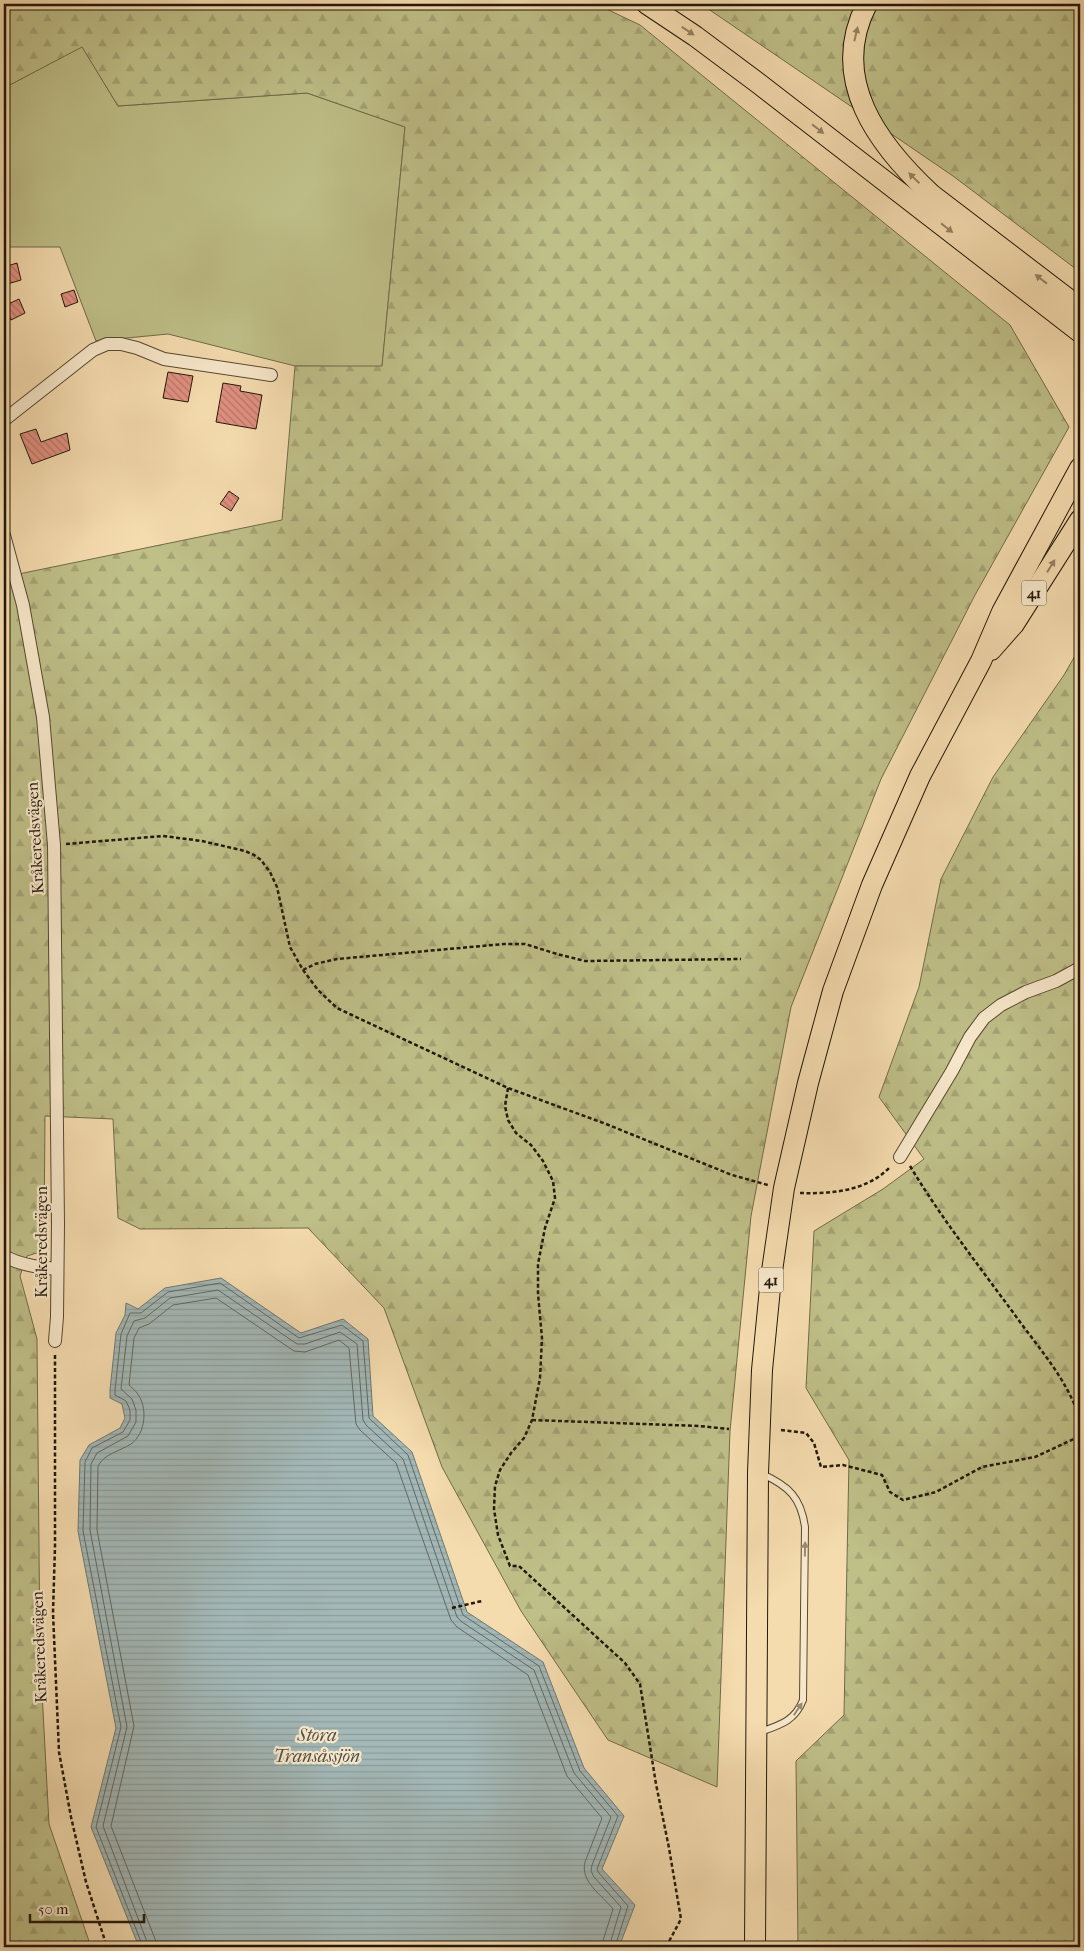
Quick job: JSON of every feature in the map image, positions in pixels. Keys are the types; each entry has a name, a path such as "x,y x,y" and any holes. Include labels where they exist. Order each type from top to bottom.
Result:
{"main road":[{"path":"648,4 695,36 1076,321"},
{"path":"867,4 862,13 855,37 852,60 854,81 860,101 870,121 909,174 1076,321 1080,344"},
{"name":"41","path":"755,1947 758,1473 762,1370 771,1278 784,1188 808,1083 833,991 872,885 920,776 982,661 1002,612 1079,468"},
{"name":"41","path":"982,661 1014,624 1080,520"}],"street":[{"path":"4,420 93,350 107,344 121,344 137,348 164,359 271,375"},
{"name":"Kråkeredsvägen","path":"4,535 23,604 43,717 54,846 57,1269 55,1341"},
{"path":"900,1157 952,1071 970,1037 984,1018 1001,1005 1026,992 1056,981 1080,968"},
{"path":"4,1256 36,1267 57,1269"}],"lane":[{"path":"757,1733 790,1719 799,1711 803,1700 805,1527 802,1510 797,1499 776,1480 758,1473"}],"path":[{"path":"54,846 163,836 202,841 246,851 261,860 270,872 277,887 290,947 303,970 318,990 337,1008 508,1088 606,1124 732,1174 801,1193 834,1193 850,1190 886,1172"},
{"path":"303,970 315,964 337,959 504,944 525,944 585,961 741,960"},
{"path":"508,1088 506,1106 508,1120 516,1133 531,1145 544,1161 553,1181 555,1198 545,1228 538,1264 538,1294 542,1338 540,1378 532,1420 524,1438 500,1470 495,1486 494,1509 498,1535 510,1566 520,1566 624,1663 640,1684 681,1918 666,1947"},
{"path":"900,1157 908,1162 962,1244 1051,1364 1079,1409 1080,1420"},
{"name":"Kråkeredsvägen","path":"55,1341 55,1546 52,1613 59,1752 86,1882 107,1947"},
{"path":"532,1420 700,1426 729,1429"},
{"path":"781,1430 806,1433 814,1443 821,1467 843,1465 882,1475 890,1492 903,1500 936,1492 982,1467 1035,1457 1080,1436"},
{"path":"452,1608 482,1601"}],"green space":[{"path":"13,4 596,4 640,25 1010,325 1069,427 975,595 881,779 791,1007 751,1216 730,1431 717,1787 608,1740 521,1611 442,1467 384,1308 308,1228 140,1229 118,1218 113,1119 45,1116 44,1236 40,1252 27,1256 20,1276 37,1339 40,1654 49,1824 91,1947 4,1947 4,577 282,520 295,366 382,366 405,127 307,93 118,106 82,47 4,88 4,8"},
{"path":"701,4 1080,4 1080,272 953,176"},
{"path":"82,46 118,106 307,93 405,127 382,367 295,366 168,334 96,341 60,247 4,247 4,88"},
{"path":"1080,647 1080,1947 798,1947 796,1761 844,1715 849,1460 806,1388 814,1231 883,1189 924,1159 879,1097 919,987 941,879 993,777 1064,675"}],"water":[{"name":"Stora Transåssjön","path":"221,1278 301,1333 343,1319 368,1339 373,1416 412,1452 467,1612 543,1662 584,1768 624,1816 602,1869 635,1905 619,1947 139,1947 91,1827 116,1728 78,1531 80,1460 89,1445 120,1428 125,1418 122,1404 110,1398 110,1390 116,1333 125,1315 126,1303 138,1309 165,1288"}],"building":[{"path":"17,263 21,280 4,285 4,267"},
{"path":"74,290 78,302 65,307 61,294"},
{"path":"19,299 25,313 11,320 4,306"},
{"path":"168,372 193,376 188,402 163,398"},
{"path":"223,383 241,386 240,391 262,395 256,429 216,422"},
{"path":"36,429 41,442 67,433 70,450 32,464 20,434"},
{"path":"229,491 239,498 231,511 220,504"}]}
